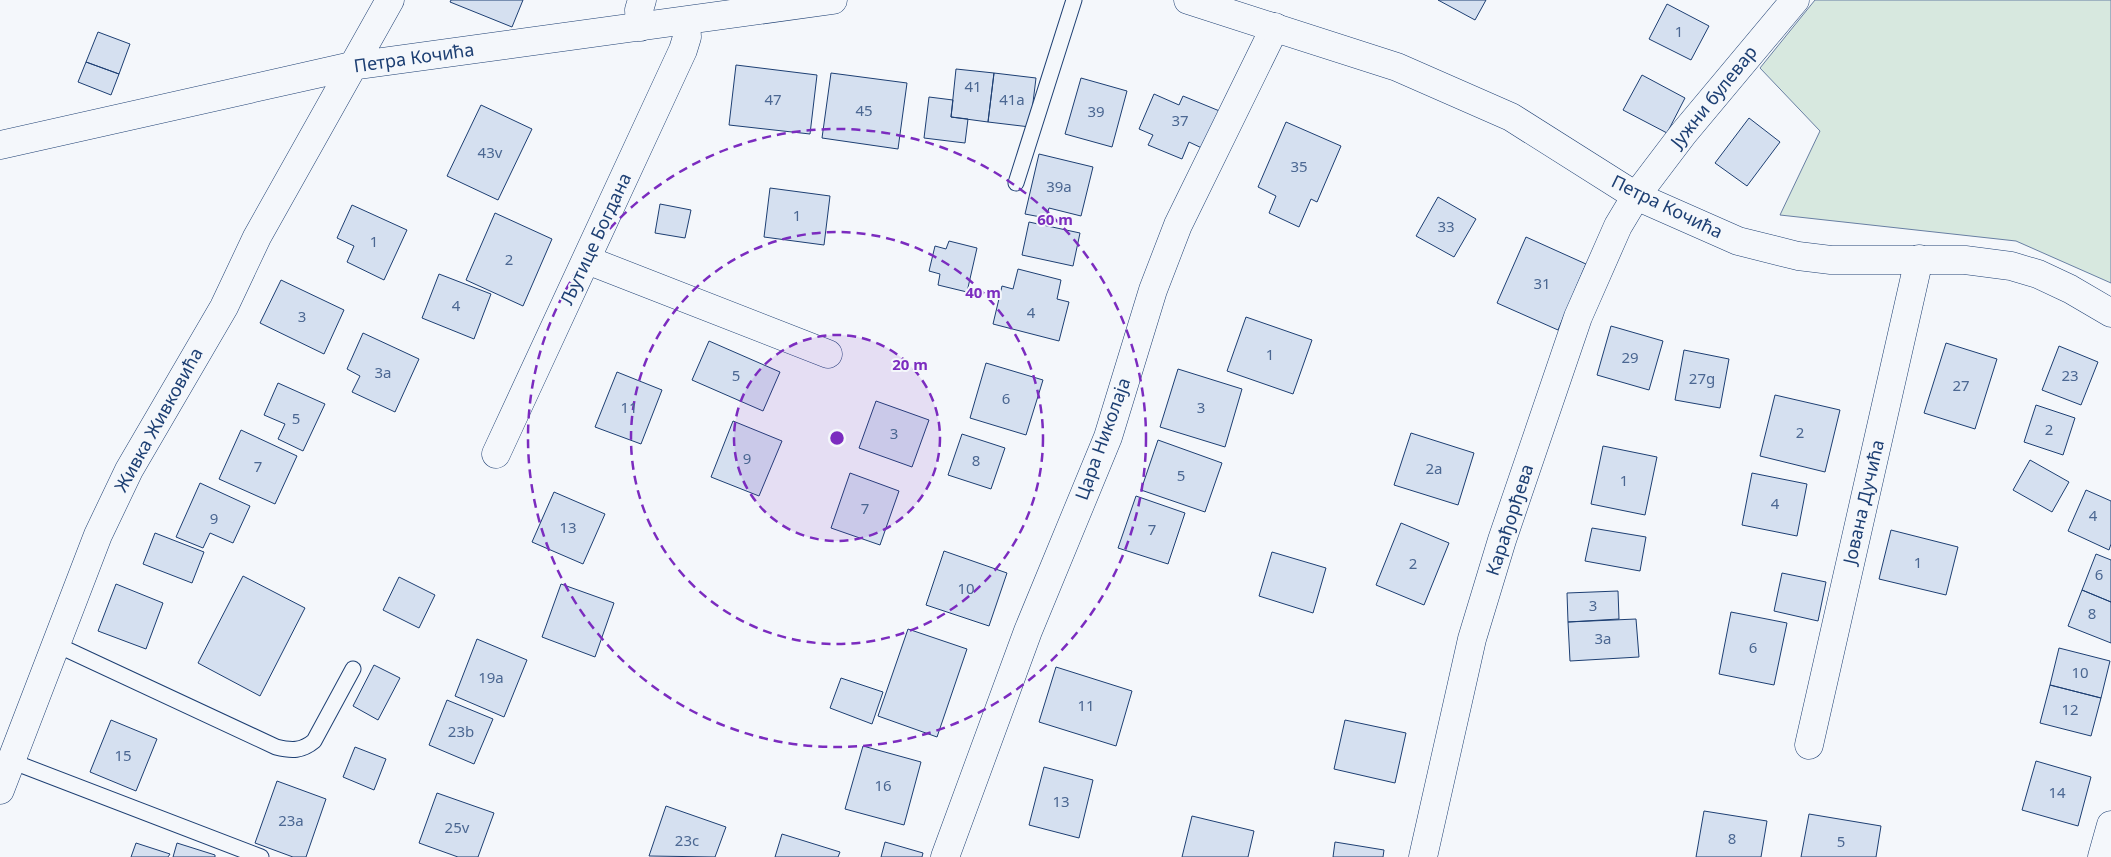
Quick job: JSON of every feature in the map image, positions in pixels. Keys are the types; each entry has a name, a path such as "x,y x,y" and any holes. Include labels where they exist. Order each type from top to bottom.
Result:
{"street":[{"name":"Живка Живковића","path":"0,790 98,535 129,470 224,307 257,237 390,0"},
{"path":"640,27 639,10 642,0"},
{"name":"Петра Кочића","path":"0,145 352,66 686,22 833,0"},
{"name":"Петра Кочића","path":"1188,0 1397,66 1511,117 1636,196 1707,229 1738,241 1773,251 1831,260 1965,260 2011,266 2038,274 2070,289 2111,313"},
{"name":"Јужни булевар","path":"1636,196 1683,134 1795,0"},
{"name":"Љутице Богдана","path":"496,454 683,50 687,37 686,22"},
{"name":"Цара Николаја","path":"945,857 1028,631 1108,437 1153,290 1178,225 1275,27"},
{"name":"Карађорђева","path":"1423,857 1472,639 1502,540 1578,317 1618,226 1636,196"},
{"name":"Јована Дучића","path":"1809,745 1919,259"},
{"path":"586,260 828,354"},
{"path":"2102,857 2111,825"}],"lane":[{"path":"1016,184 1074,0"},
{"path":"55,644 276,747 290,750 304,748 314,741 353,669"},
{"path":"12,761 261,857"}],"shaded area":[{"path":"1815,0 2111,0 2111,283 2016,241 1780,215 1820,131 1760,68"}],"building":[{"path":"451,0 523,0 512,27 450,2"},
{"path":"1438,0 1486,0 1475,20"},
{"path":"1667,4 1709,26 1691,60 1649,39"},
{"path":"98,32 130,44 119,74 86,62"},
{"path":"86,62 119,74 111,95 78,82"},
{"path":"736,65 817,75 810,134 729,125"},
{"path":"956,69 994,73 988,122 951,117"},
{"path":"831,73 907,83 898,149 822,138"},
{"path":"994,73 1036,78 1030,127 988,122"},
{"path":"1642,75 1685,98 1667,133 1623,110"},
{"path":"1081,78 1127,91 1112,147 1065,134"},
{"path":"1154,94 1179,105 1183,96 1222,112 1206,150 1189,142 1182,159 1148,145 1153,135 1139,129"},
{"path":"929,97 953,100 951,117 968,119 965,143 924,138"},
{"path":"481,105 532,129 498,200 447,176"},
{"path":"1749,118 1780,142 1747,186 1715,163"},
{"path":"1286,122 1341,146 1317,202 1311,199 1299,227 1269,213 1276,196 1258,187"},
{"path":"1039,154 1093,167 1081,216 1049,208 1046,218 1025,214"},
{"path":"770,188 830,196 824,245 764,237"},
{"path":"1438,197 1476,219 1454,257 1416,236"},
{"path":"660,204 691,210 685,238 655,233"},
{"path":"352,205 407,230 384,280 347,262 354,246 337,238"},
{"path":"495,213 552,239 523,306 466,280"},
{"path":"1029,222 1080,233 1073,266 1022,255"},
{"path":"1526,237 1586,264 1558,330 1497,303"},
{"path":"949,241 977,248 967,292 938,285 940,274 929,271 935,246 946,249"},
{"path":"1018,269 1061,280 1057,299 1069,302 1059,341 993,324 1002,286 1013,289"},
{"path":"439,274 491,294 474,339 422,318"},
{"path":"281,280 344,310 324,354 260,323"},
{"path":"1246,317 1312,340 1293,394 1227,371"},
{"path":"1611,326 1663,341 1649,390 1597,375"},
{"path":"363,333 419,359 395,412 352,392 360,376 347,369"},
{"path":"709,341 780,372 763,411 692,380"},
{"path":"1946,343 1997,359 1975,429 1924,413"},
{"path":"2059,346 2098,362 2081,405 2042,390"},
{"path":"1684,350 1729,359 1720,408 1675,400"},
{"path":"986,363 1043,380 1026,435 970,418"},
{"path":"1178,369 1242,389 1225,447 1160,427"},
{"path":"617,372 662,390 641,444 595,427"},
{"path":"278,383 325,404 303,451 278,439 285,424 264,415"},
{"path":"1775,395 1840,410 1825,472 1760,456"},
{"path":"876,401 929,420 912,467 859,448"},
{"path":"2036,405 2075,418 2063,455 2024,442"},
{"path":"733,421 782,441 759,496 711,477"},
{"path":"241,430 297,456 275,504 219,479"},
{"path":"1411,433 1474,453 1458,505 1394,485"},
{"path":"962,434 1005,448 991,489 948,475"},
{"path":"1158,440 1222,463 1205,512 1141,490"},
{"path":"1603,446 1657,457 1645,515 1591,504"},
{"path":"2030,460 2069,482 2052,512 2013,490"},
{"path":"850,473 899,491 880,545 831,528"},
{"path":"1752,473 1807,484 1797,536 1742,525"},
{"path":"200,483 250,506 233,543 210,533 203,548 176,537"},
{"path":"2086,490 2111,501 2111,544 2109,550 2068,531"},
{"path":"554,492 605,514 583,564 532,542"},
{"path":"1136,496 1185,513 1168,564 1118,548"},
{"path":"1401,523 1449,543 1424,605 1376,585"},
{"path":"1592,528 1646,537 1640,571 1585,561"},
{"path":"1891,530 1958,547 1946,595 1879,579"},
{"path":"155,533 204,552 192,583 143,564"},
{"path":"944,551 1007,573 989,626 926,605"},
{"path":"1272,552 1326,568 1313,613 1259,596"},
{"path":"2096,554 2111,560 2111,602 2082,590"},
{"path":"1782,573 1826,582 1818,621 1774,611"},
{"path":"243,576 305,608 260,696 198,663"},
{"path":"399,577 435,595 419,628 383,610"},
{"path":"116,584 163,603 146,649 98,631"},
{"path":"561,584 614,603 595,657 542,637"},
{"path":"2082,590 2111,602 2111,643 2068,626"},
{"path":"1618,591 1619,619 1568,622 1567,593"},
{"path":"1731,612 1787,623 1774,685 1719,674"},
{"path":"1636,619 1639,657 1570,661 1568,622"},
{"path":"908,629 967,649 937,737 878,716"},
{"path":"477,639 527,660 504,717 455,696"},
{"path":"2059,648 2110,661 2101,698 2050,685"},
{"path":"374,665 400,678 378,720 353,706"},
{"path":"1056,667 1132,691 1116,746 1039,722"},
{"path":"841,678 883,692 872,724 830,708"},
{"path":"2050,685 2101,698 2091,736 2040,723"},
{"path":"447,700 493,719 474,764 429,745"},
{"path":"111,720 157,739 136,791 90,772"},
{"path":"1345,720 1406,733 1395,783 1334,769"},
{"path":"863,746 921,762 904,825 845,809"},
{"path":"355,747 386,759 374,790 343,777"},
{"path":"2036,761 2091,777 2078,826 2022,810"},
{"path":"1044,767 1093,780 1079,838 1029,825"},
{"path":"277,781 326,799 306,857 293,857 255,843"},
{"path":"437,793 494,813 478,857 458,857 419,843"},
{"path":"666,806 726,827 715,857 649,856"},
{"path":"1704,811 1767,821 1761,857 1696,857"},
{"path":"1809,814 1881,826 1876,857 1801,857"},
{"path":"1192,816 1254,831 1248,857 1182,857"},
{"path":"782,834 840,852 838,857 775,857"},
{"path":"885,842 923,853 922,857 881,857"},
{"path":"1335,842 1384,850 1383,857 1333,857"},
{"path":"136,843 170,854 168,857 131,857"},
{"path":"177,843 215,855 215,857 173,857"}]}
